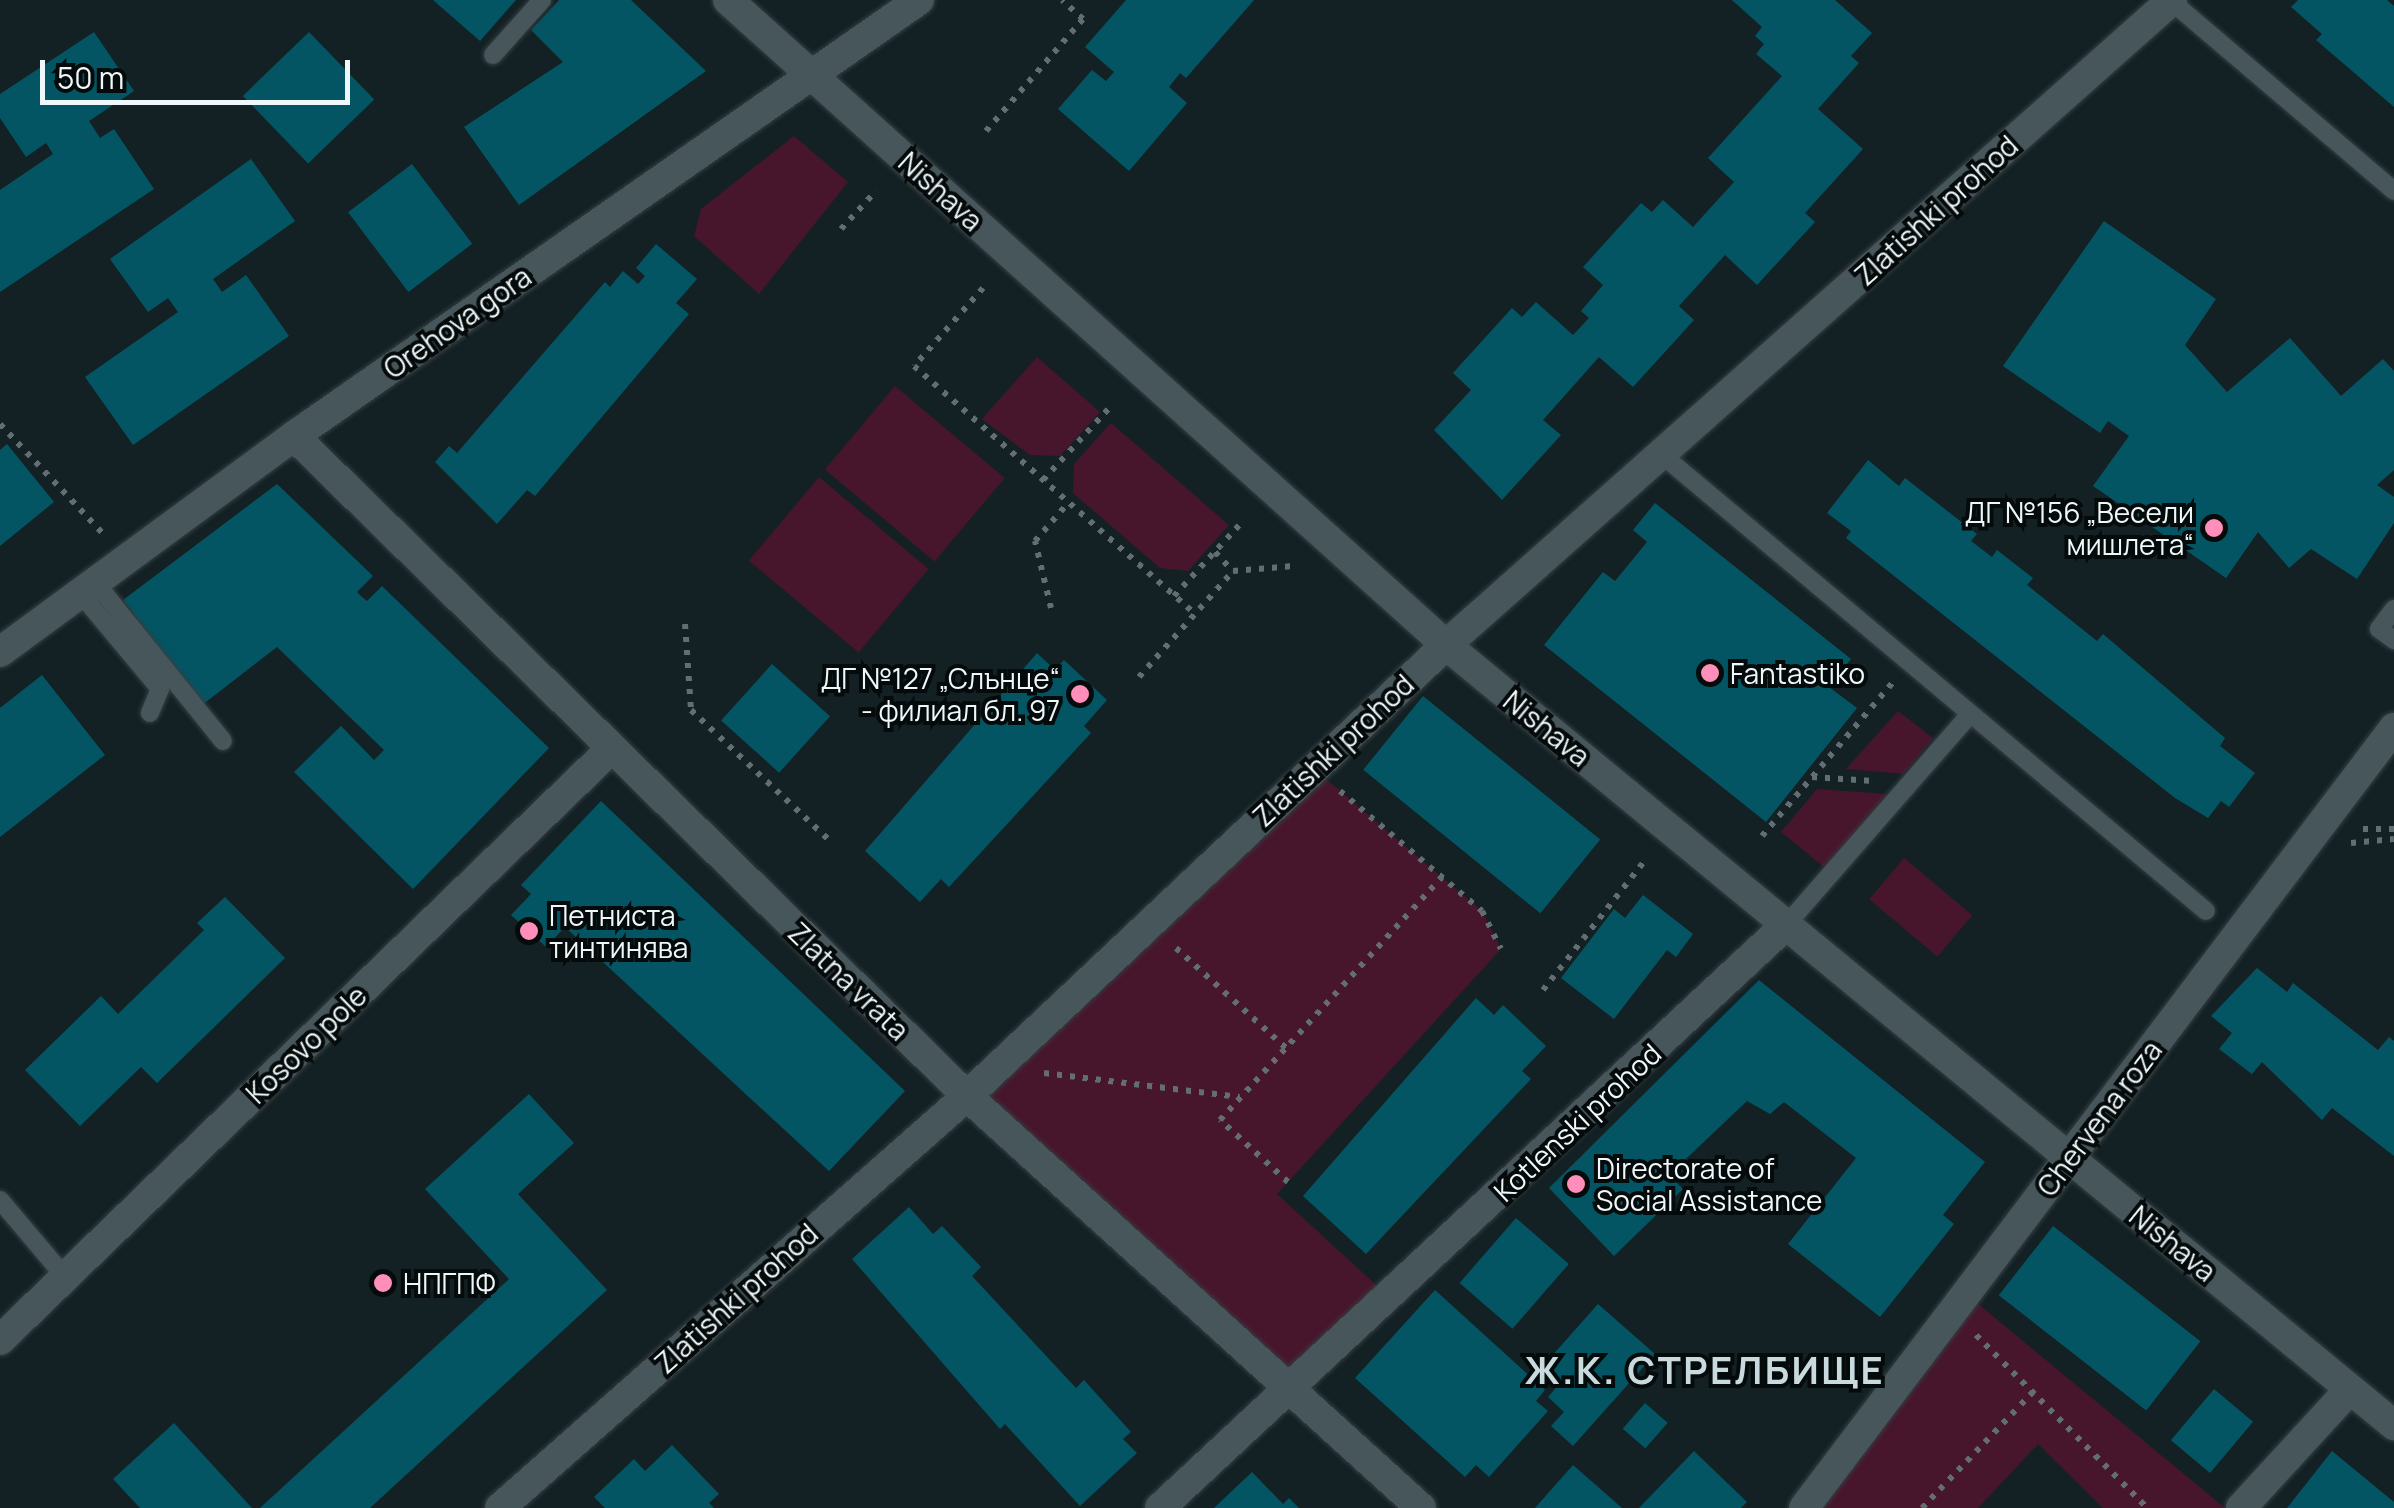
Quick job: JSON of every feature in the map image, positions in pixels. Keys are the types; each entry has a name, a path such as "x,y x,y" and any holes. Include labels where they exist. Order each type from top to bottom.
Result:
{"street":[{"name":"Nishava","path":"728,0 1446,645 2394,1425"},
{"name":"Orehova gora","path":"0,652 294,436 918,0"},
{"name":"Zlatishki prohod","path":"500,1508 967,1096 1446,645 2172,0"},
{"name":"Zlatna vrata","path":"294,436 967,1096 1421,1508"},
{"name":"Chervena roza","path":"1804,1508 2394,728"},
{"name":"Kosovo pole","path":"0,1340 612,748"},
{"name":"Kotlenski prohod","path":"1160,1508 1787,924"},
{"path":"2241,1508 2350,1389"}],"lane":[{"path":"493,54 542,0"},
{"path":"2172,0 2394,191"},
{"path":"1660,454 2206,912"},
{"path":"88,587 160,689 150,713"},
{"path":"88,587 224,741"},
{"path":"2394,609 2379,628 2394,640"},
{"name":"Kotlenski prohod","path":"1787,924 1970,714"},
{"path":"0,1200 65,1277"}],"path":[{"path":"986,130 1083,19 1062,0"},
{"path":"841,229 876,191"},
{"path":"984,288 914,366 1195,614"},
{"path":"1043,481 1113,404"},
{"path":"0,424 127,559"},
{"path":"1051,608 1035,541 1068,503"},
{"path":"1174,596 1243,521"},
{"path":"1215,552 1233,571"},
{"path":"1139,677 1233,571 1293,566"},
{"path":"686,624 691,710 832,843"},
{"path":"1762,836 1895,680"},
{"path":"1313,768 1482,911 1501,950"},
{"path":"1812,777 1910,784"},
{"path":"1543,990 1643,863"},
{"path":"1288,1182 1220,1120 1442,877"},
{"path":"1148,922 1286,1048"},
{"path":"996,1068 1241,1097"},
{"path":"1952,1312 2147,1508"},
{"path":"1922,1508 2033,1392"}],"shaded area":[{"path":"794,136 848,182 759,294 694,236 701,209"},
{"path":"1037,357 1100,412 1060,456 1030,455 982,419"},
{"path":"895,386 1005,478 934,561 825,469"},
{"path":"1111,423 1229,525 1188,571 1160,568 1073,493 1074,464"},
{"path":"819,477 929,569 858,652 749,560"},
{"path":"1898,711 1933,738 1903,774 1846,769"},
{"path":"1313,768 1482,911 1501,949 1277,1194 1388,1296 1289,1388 967,1096"},
{"path":"1817,789 1887,794 1825,868 1781,832"},
{"path":"1904,858 1972,915 1937,957 1869,899"},
{"path":"1966,1294 2225,1508 2103,1508 2038,1444 1978,1508 1804,1508"}],"building":[{"path":"433,0 516,0 480,41"},
{"path":"559,0 631,0 706,71 519,205 464,127 563,62 531,30"},
{"path":"1126,0 1254,0 1186,78 1180,73 1169,87 1187,103 1129,171 1058,109 1092,70 1106,81 1114,72 1085,47"},
{"path":"1732,0 1835,0 1872,33 1851,56 1859,63 1818,109 1863,149 1805,213 1815,222 1757,285 1725,255 1679,306 1694,320 1633,387 1599,357 1543,420 1561,435 1502,500 1434,430 1471,390 1453,373 1512,308 1522,317 1536,302 1573,335 1589,318 1581,311 1603,285 1583,267 1641,203 1652,212 1663,200 1693,227 1734,182 1708,158 1782,76 1756,54 1764,44 1755,36 1762,27"},
{"path":"2298,0 2387,0 2394,6 2394,107 2316,40 2322,34 2291,7"},
{"path":"94,32 134,91 89,121 100,138 114,129 154,189 0,292 0,190 53,154 46,143 26,157 0,118 0,94"},
{"path":"309,32 374,100 308,164 243,96"},
{"path":"251,159 295,221 213,279 222,292 246,275 289,336 133,445 85,377 178,312 168,298 148,312 110,259"},
{"path":"412,164 472,244 408,292 348,212"},
{"path":"2104,221 2216,299 2185,345 2227,392 2290,338 2341,396 2383,359 2394,371 2394,470 2377,485 2394,497 2394,523 2357,579 2311,549 2289,568 2258,532 2226,578 2093,486 2129,436 2108,421 2100,433 2003,366"},
{"path":"656,244 697,279 676,303 689,314 535,496 527,490 497,524 435,462 449,446 457,453 605,282 610,287 623,271 638,284 645,276 636,268"},
{"path":"7,444 54,502 0,546 0,450"},
{"path":"1868,460 1899,486 1905,478 1977,534 1971,541 1992,557 1997,550 2033,578 2027,585 2097,641 2103,634 2225,738 2220,746 2255,773 2229,807 2221,801 2208,818 2175,798 1846,538 1851,531 1827,513"},
{"path":"277,484 373,576 357,592 362,597 367,601 382,586 549,748 413,889 294,772 341,726 374,760 384,750 277,647 202,705 123,600"},
{"name":"Fantastiko","path":"1655,503 1851,659 1829,687 1857,708 1766,822 1544,645 1603,572 1615,581 1647,542 1633,530"},
{"path":"1037,653 1055,670 1064,660 1107,700 1084,726 1091,733 949,887 941,879 920,902 865,851"},
{"path":"772,664 830,716 779,773 721,720"},
{"path":"42,675 105,755 0,837 0,708"},
{"path":"1423,696 1600,839 1540,913 1363,770"},
{"path":"601,801 905,1091 829,1171 565,927 546,947 511,915 531,894 521,885"},
{"path":"1643,895 1693,934 1676,957 1667,950 1614,1019 1561,978 1614,909 1625,918"},
{"path":"225,897 285,958 157,1083 141,1067 80,1126 25,1070 101,996 118,1014 204,930 197,923"},
{"path":"2257,968 2287,992 2293,983 2378,1050 2389,1037 2394,1041 2394,1156 2332,1108 2322,1120 2262,1062 2252,1074 2219,1049 2232,1033 2211,1016"},
{"path":"1759,980 1985,1162 1943,1215 1954,1224 1880,1317 1788,1244 1856,1158 1784,1102 1770,1114 1747,1101 1669,1175 1683,1189 1614,1256 1549,1188"},
{"path":"1476,998 1494,1015 1503,1005 1546,1046 1522,1071 1531,1079 1366,1254 1303,1196"},
{"path":"529,1094 574,1143 518,1194 607,1290 370,1508 260,1508 509,1279 425,1189"},
{"path":"909,1207 933,1234 942,1226 981,1267 972,1276 1076,1388 1084,1380 1131,1432 1123,1439 1137,1453 1080,1506 1005,1424 1000,1429 852,1259"},
{"path":"1516,1218 1569,1264 1512,1329 1460,1283"},
{"path":"2053,1226 2200,1341 2146,1410 1999,1295"},
{"path":"1435,1290 1545,1390 1536,1401 1548,1411 1489,1477 1476,1465 1465,1477 1355,1378"},
{"path":"1598,1304 1655,1354 1573,1446 1551,1426 1564,1412 1548,1397 1560,1383 1542,1367"},
{"path":"2214,1389 2253,1422 2210,1473 2171,1440"},
{"path":"1645,1403 1668,1423 1645,1448 1623,1429"},
{"path":"174,1423 252,1508 140,1508 113,1479"},
{"path":"672,1445 719,1494 709,1503 714,1508 605,1508 594,1497 634,1459 645,1471"},
{"path":"1694,1451 1747,1502 1741,1508 1639,1508"},
{"path":"2332,1451 2394,1502 2394,1508 2287,1508"},
{"path":"1573,1465 1622,1508 1535,1508"},
{"path":"1252,1472 1283,1504 1289,1498 1299,1508 1214,1508"}],"place":[{"name":"ДГ №156 „Весели мишлета“","path":"2214,528"},
{"name":"Fantastiko","path":"1710,673"},
{"name":"ДГ №127 „Слънце“ - филиал бл. 97","path":"1080,694"},
{"name":"Петниста тинтинява","path":"529,931"},
{"name":"Directorate of Social Assistance","path":"1576,1184"},
{"name":"НПГПФ","path":"383,1283"}],"district":[{"name":"Ж.К. СТРЕЛБИЩЕ","path":"1705,1370"}]}
